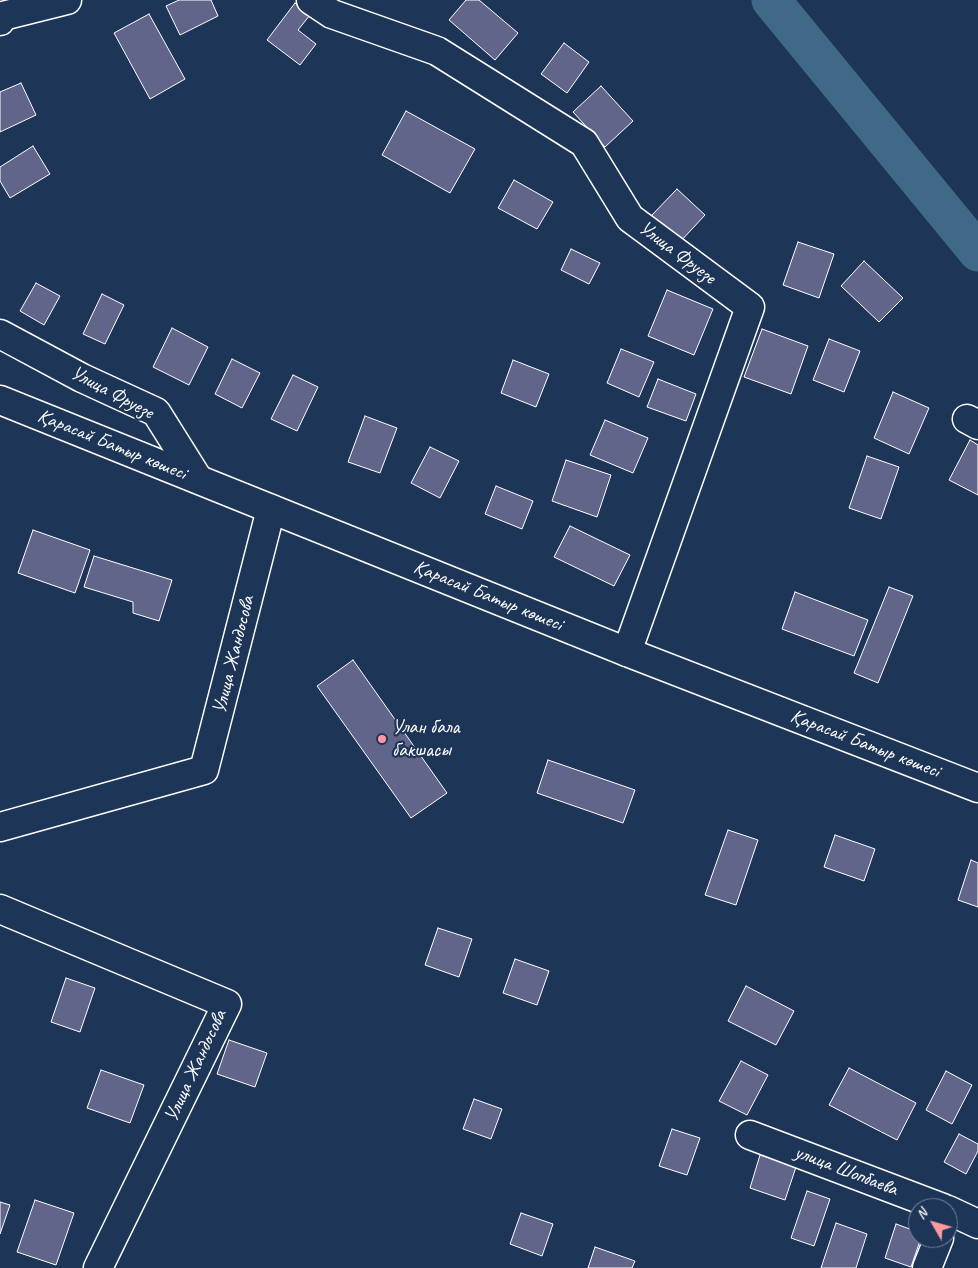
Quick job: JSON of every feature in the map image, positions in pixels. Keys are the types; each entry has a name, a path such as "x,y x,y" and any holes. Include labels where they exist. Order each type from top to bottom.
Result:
{"street":[{"path":"0,20 2,16 67,0"},
{"name":"Улица Фруезе","path":"311,0 332,14 437,51 584,143 630,218 750,307 628,652"},
{"name":"Улица Фруезе","path":"0,334 82,378 156,412 198,479"},
{"name":"Қарасай Батыр көшесі","path":"0,400 628,652 978,788"},
{"name":"Улица Жандосова","path":"0,827 204,770 271,509"},
{"name":"Улица Жандосова","path":"0,909 227,1004 98,1268"},
{"name":"улица Шопбаева","path":"750,1135 913,1198"},
{"name":"улица Шопбаева","path":"958,1216 978,1224"},
{"path":"927,1268 935,1248"}],"building":[{"path":"179,0 211,0 218,16 180,35 166,6"},
{"path":"466,0 479,0 518,33 495,60 449,20"},
{"path":"295,3 310,15 298,30 316,44 300,65 267,40"},
{"path":"149,14 185,79 150,99 114,33"},
{"path":"564,43 589,62 567,93 541,74"},
{"path":"21,83 36,115 0,132 0,92"},
{"path":"601,86 633,121 605,147 573,112"},
{"path":"406,111 475,149 450,193 382,155"},
{"path":"33,146 50,174 10,198 0,181 0,167"},
{"path":"514,180 553,202 537,229 498,208"},
{"path":"677,189 705,215 679,243 651,216"},
{"path":"798,242 834,254 819,298 783,285"},
{"path":"571,249 600,263 589,284 561,270"},
{"path":"864,261 903,298 879,322 841,286"},
{"path":"36,283 60,296 44,325 20,311"},
{"path":"667,290 713,309 694,355 648,336"},
{"path":"102,294 124,305 105,344 83,334"},
{"path":"172,328 208,347 189,385 153,367"},
{"path":"762,329 808,346 791,394 744,377"},
{"path":"829,339 860,351 844,392 813,380"},
{"path":"621,349 654,362 639,397 607,383"},
{"path":"232,359 260,373 242,408 215,394"},
{"path":"513,360 549,374 536,407 501,393"},
{"path":"293,375 318,387 297,431 271,419"},
{"path":"658,379 696,394 686,421 647,407"},
{"path":"893,392 929,408 909,454 874,438"},
{"path":"365,416 397,428 380,473 348,462"},
{"path":"605,420 648,438 633,473 590,455"},
{"path":"970,440 978,445 978,495 949,480"},
{"path":"430,447 459,461 440,498 411,483"},
{"path":"867,456 899,467 881,519 849,508"},
{"path":"566,460 611,475 597,517 552,501"},
{"path":"496,486 533,501 522,529 485,514"},
{"path":"570,526 630,555 614,586 554,557"},
{"path":"33,530 90,550 75,593 18,573"},
{"path":"94,556 172,580 159,621 133,613 133,602 84,587"},
{"path":"889,587 913,596 878,683 854,673"},
{"path":"795,592 868,620 854,656 782,629"},
{"name":"Улан бала бакшасы","path":"353,660 447,793 411,818 317,686"},
{"path":"548,760 635,790 623,823 537,793"},
{"path":"728,830 758,840 736,905 705,895"},
{"path":"835,835 875,849 864,881 824,867"},
{"path":"971,860 978,863 978,907 958,900"},
{"path":"438,928 472,939 459,977 425,965"},
{"path":"515,959 549,971 537,1005 503,993"},
{"path":"66,978 95,988 80,1032 51,1022"},
{"path":"746,986 794,1011 776,1045 728,1021"},
{"path":"229,1040 267,1053 255,1087 217,1074"},
{"path":"741,1061 768,1075 747,1115 719,1101"},
{"path":"849,1068 916,1103 897,1140 829,1105"},
{"path":"101,1070 144,1085 130,1123 87,1108"},
{"path":"946,1071 972,1085 952,1124 926,1110"},
{"path":"474,1099 502,1109 491,1139 463,1129"},
{"path":"672,1129 700,1138 687,1175 659,1166"},
{"path":"959,1134 978,1144 978,1151 966,1174 944,1162"},
{"path":"760,1155 796,1167 785,1200 750,1188"},
{"path":"807,1191 830,1199 814,1246 791,1238"},
{"path":"35,1200 74,1213 56,1265 17,1252"},
{"path":"0,1202 10,1205 0,1234"},
{"path":"521,1213 553,1224 542,1256 510,1244"},
{"path":"836,1223 867,1234 856,1268 821,1268"},
{"path":"896,1224 908,1228 908,1248 918,1248 911,1267 885,1258"},
{"path":"595,1247 635,1261 632,1268 588,1268"}],"waterway":[{"path":"771,0 978,252"}],"place":[{"name":"Улан бала бакшасы","path":"382,739"}]}
